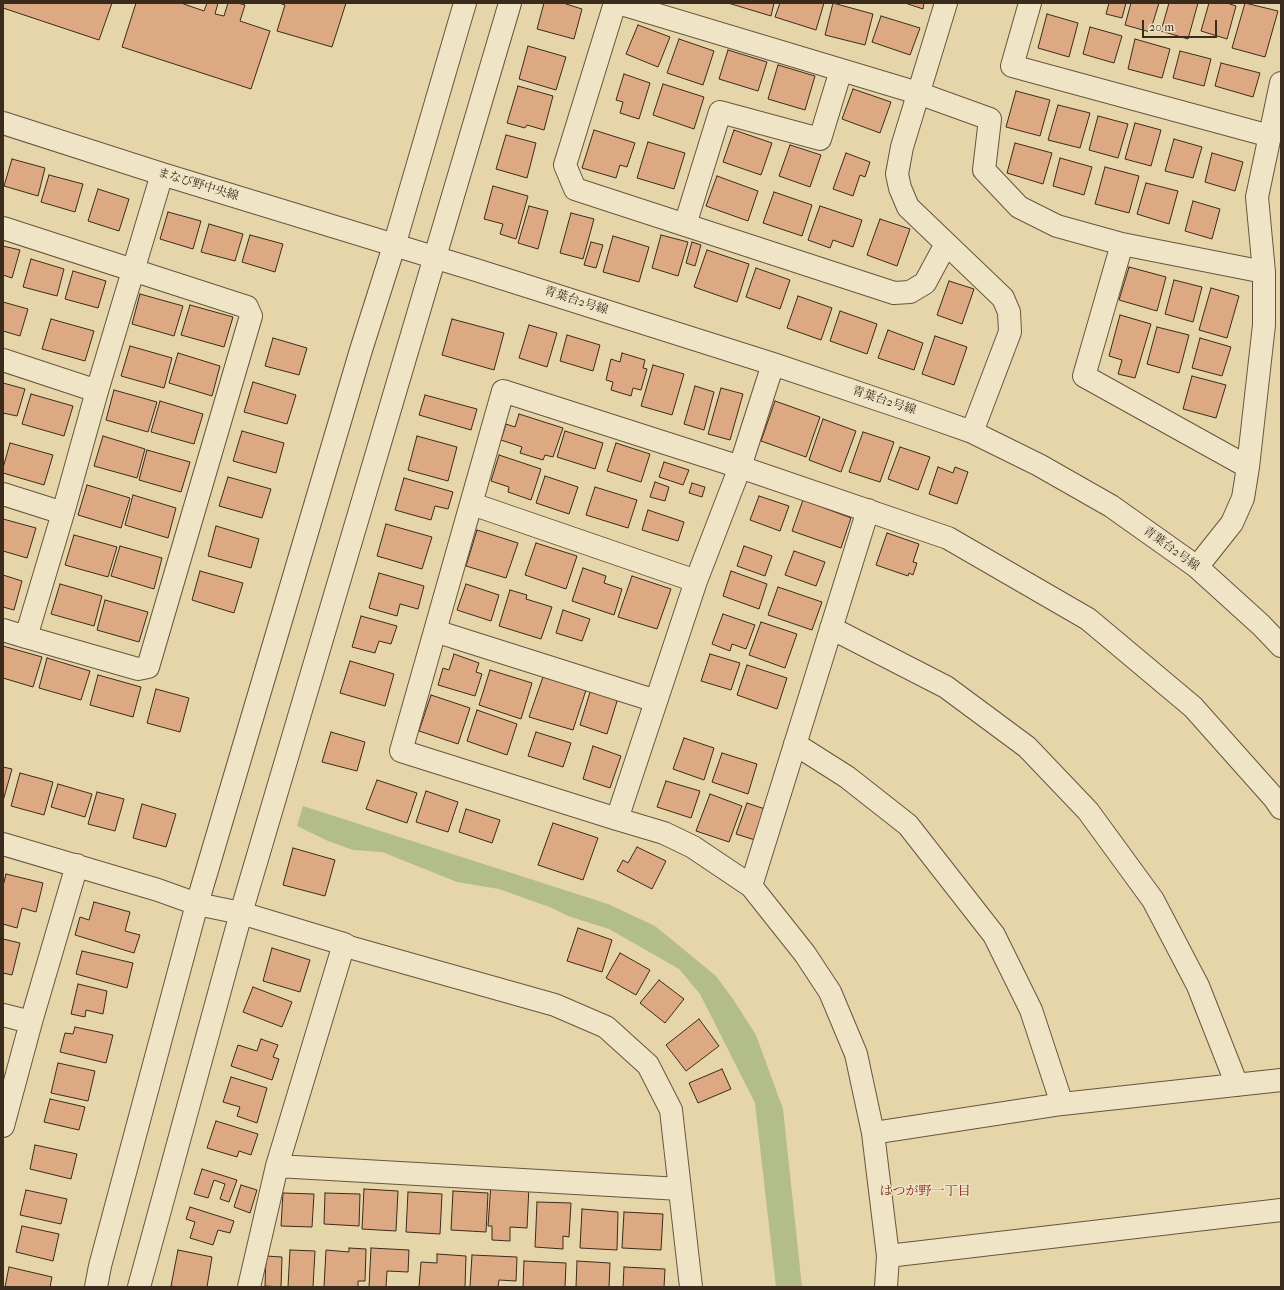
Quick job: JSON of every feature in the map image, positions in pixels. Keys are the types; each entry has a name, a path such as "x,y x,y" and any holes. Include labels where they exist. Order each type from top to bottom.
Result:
{"street":[{"path":"96,1287 102,1258 197,904 361,350 394,246 465,3"},
{"path":"139,1287 241,913 510,3"},
{"path":"946,244 925,283 910,292 894,293 575,189 565,165 616,3 918,93 990,119 984,170 1019,207 1057,226 1122,244 1264,272"},
{"path":"946,3 902,147 898,174 900,188 908,207 1003,298 1008,312 1010,332 972,432"},
{"path":"1030,3 1012,66 1270,136"},
{"path":"685,225 720,112 820,139 841,70"},
{"path":"1197,567 1232,523 1243,498 1248,467 1264,325 1264,272 1257,197 1281,83"},
{"name":"まなび野中央線","path":"3,123 394,246 435,257"},
{"path":"26,637 97,391 162,174"},
{"path":"3,228 247,307 251,316 148,667 138,669 3,630"},
{"path":"1122,244 1084,376 1248,467"},
{"name":"青葉台2号線","path":"435,257 773,364 972,432 1039,465 1111,506 1197,567 1281,646"},
{"path":"3,360 97,391"},
{"path":"617,819 696,581 740,467 773,364"},
{"path":"886,1287 888,1256 873,1133 856,1054 830,992 805,954 751,886 693,847 664,833 401,751 504,391 740,467 948,538 1088,619 1193,707 1274,798 1281,808"},
{"path":"3,494 63,512"},
{"path":"472,504 696,581"},
{"path":"751,886 868,510"},
{"path":"831,628 946,687 1027,747 1088,811 1153,900 1198,986 1237,1085"},
{"path":"435,631 656,701"},
{"path":"795,744 847,777 908,825 994,935 1031,1010 1062,1104"},
{"path":"3,844 158,890 197,904 241,913 344,944 349,947 555,1005 606,1027 648,1065 671,1110 691,1287"},
{"path":"3,1126 31,1022 77,865"},
{"path":"249,1287 276,1166 344,944"},
{"path":"3,1015 31,1022"},
{"path":"873,1133 1062,1104 1281,1080"},
{"path":"276,1166 680,1189"},
{"path":"888,1256 1281,1210"}],"green space":[{"path":"303,806 608,904 655,926 716,976 756,1035 783,1109 802,1287 776,1287 755,1103 700,994 679,969 609,929 568,916 552,908 499,889 457,882 382,852 353,850 328,841 297,826"}],"building":[{"path":"3,3 112,3 99,40 3,8"},
{"path":"136,3 181,3 204,11 207,3 218,3 215,14 224,16 228,3 245,5 240,21 270,31 251,89 122,47"},
{"path":"279,3 346,3 332,47 277,31 285,5"},
{"path":"544,3 563,3 582,9 574,39 537,29"},
{"path":"728,3 774,3 771,16"},
{"path":"780,3 824,3 816,30 775,17"},
{"path":"833,3 873,14 865,45 825,35"},
{"path":"905,3 924,3 923,9"},
{"path":"1109,3 1126,3 1122,18 1106,14"},
{"path":"1131,3 1159,3 1150,32 1125,25"},
{"path":"1169,3 1198,3 1188,39 1161,31"},
{"path":"1209,3 1227,3 1236,6 1227,39 1201,31"},
{"path":"1245,3 1278,11 1265,57 1232,48"},
{"path":"1047,14 1078,23 1069,57 1038,48"},
{"path":"881,16 920,28 910,55 872,42"},
{"path":"638,25 670,37 658,67 626,54"},
{"path":"1090,27 1122,36 1114,63 1083,54"},
{"path":"679,39 714,51 703,85 667,73"},
{"path":"1135,39 1170,49 1162,78 1128,69"},
{"path":"528,46 566,57 556,90 519,79"},
{"path":"728,50 767,62 758,91 719,79"},
{"path":"1180,51 1211,59 1204,86 1173,78"},
{"path":"1221,63 1260,73 1253,97 1215,86"},
{"path":"778,65 815,76 805,110 768,99"},
{"path":"624,74 650,83 639,119 620,113 623,102 616,100"},
{"path":"663,84 704,97 694,129 653,115"},
{"path":"518,86 553,96 544,130 527,125 525,128 507,123"},
{"path":"853,89 891,102 880,133 842,119"},
{"path":"1016,91 1050,100 1040,136 1006,127"},
{"path":"1058,105 1090,113 1080,148 1048,140"},
{"path":"1098,116 1128,124 1118,158 1089,150"},
{"path":"1135,123 1161,130 1151,166 1125,159"},
{"path":"594,130 635,143 627,167 620,165 616,178 582,168"},
{"path":"734,130 772,143 761,175 723,162"},
{"path":"506,135 536,143 527,178 496,169"},
{"path":"1174,139 1202,147 1193,178 1165,171"},
{"path":"648,142 685,153 674,189 637,178"},
{"path":"1015,143 1052,153 1043,184 1007,173"},
{"path":"790,145 821,155 810,187 779,176"},
{"path":"846,153 870,162 865,177 860,175 853,196 833,189"},
{"path":"1212,153 1243,162 1235,191 1205,182"},
{"path":"1060,158 1092,167 1084,195 1053,186"},
{"path":"12,159 45,168 38,196 4,186"},
{"path":"1105,167 1139,176 1129,213 1095,204"},
{"path":"49,175 83,184 75,212 41,202"},
{"path":"717,176 758,191 748,221 706,206"},
{"path":"1146,183 1178,191 1169,224 1137,214"},
{"path":"493,186 528,196 516,239 500,234 503,224 484,219"},
{"path":"98,189 129,199 119,231 88,221"},
{"path":"774,192 812,205 802,236 763,223"},
{"path":"1193,201 1220,209 1212,239 1185,231"},
{"path":"529,206 548,211 538,249 518,243"},
{"path":"820,206 862,220 853,247 833,240 830,248 808,240"},
{"path":"168,212 201,221 193,249 160,239"},
{"path":"571,213 594,219 583,259 560,253"},
{"path":"880,219 910,229 897,266 867,255"},
{"path":"209,224 243,234 235,261 201,252"},
{"path":"250,235 283,244 275,272 242,262"},
{"path":"661,235 688,242 678,276 652,268"},
{"path":"613,236 649,247 639,282 603,272"},
{"path":"591,242 603,245 596,268 584,265"},
{"path":"692,242 701,245 695,266 686,263"},
{"path":"3,246 20,250 12,278 3,275"},
{"path":"707,250 749,264 737,302 694,287"},
{"path":"31,259 64,269 57,296 23,287"},
{"path":"1129,267 1166,277 1157,311 1119,300"},
{"path":"756,268 790,280 780,309 746,297"},
{"path":"73,271 106,281 98,308 65,299"},
{"path":"1174,280 1202,287 1193,322 1165,314"},
{"path":"949,281 974,289 962,324 937,315"},
{"path":"1211,288 1239,296 1227,338 1199,330"},
{"path":"140,294 183,306 174,336 132,324"},
{"path":"798,296 832,308 821,340 787,328"},
{"path":"3,302 28,309 20,336 3,331"},
{"path":"190,305 233,317 224,347 181,335"},
{"path":"840,311 877,324 867,354 830,341"},
{"path":"1120,315 1151,324 1135,378 1118,374 1122,360 1109,356"},
{"path":"51,319 94,331 85,361 42,349"},
{"path":"452,319 504,333 494,370 442,355"},
{"path":"529,325 557,333 547,367 519,358"},
{"path":"1157,327 1189,335 1179,373 1147,364"},
{"path":"888,330 923,343 914,370 878,358"},
{"path":"567,335 600,345 593,371 560,361"},
{"path":"935,336 967,347 954,385 922,374"},
{"path":"273,338 307,348 299,375 265,366"},
{"path":"1200,338 1231,347 1222,376 1192,368"},
{"path":"130,346 172,358 164,388 121,376"},
{"path":"178,353 220,366 212,396 169,383"},
{"path":"622,353 645,360 643,368 647,369 641,390 633,388 631,396 611,390 613,382 606,380 611,359 620,362"},
{"path":"653,365 684,374 672,415 641,406"},
{"path":"1192,376 1226,385 1216,418 1183,409"},
{"path":"253,382 296,395 287,424 244,412"},
{"path":"3,383 25,389 17,416 3,413"},
{"path":"695,386 714,392 704,430 684,424"},
{"path":"721,388 743,394 730,440 708,434"},
{"path":"114,390 157,402 148,432 106,420"},
{"path":"31,394 73,406 64,436 22,424"},
{"path":"425,395 477,409 471,430 419,415"},
{"path":"160,401 203,414 194,444 151,432"},
{"path":"775,401 820,417 806,457 761,441"},
{"path":"519,414 563,428 553,457 545,455 543,460 520,453 522,447 501,440 506,424 515,427"},
{"path":"823,419 856,431 841,472 809,460"},
{"path":"242,431 284,443 276,473 233,461"},
{"path":"565,431 603,443 595,469 557,457"},
{"path":"863,432 894,442 880,482 849,472"},
{"path":"103,436 145,449 137,478 94,466"},
{"path":"417,436 457,447 448,481 408,470"},
{"path":"10,443 53,455 44,485 3,473"},
{"path":"616,443 650,454 641,482 607,471"},
{"path":"900,447 930,457 918,490 888,479"},
{"path":"147,450 190,462 181,492 139,480"},
{"path":"499,455 541,469 531,500 508,492 509,487 491,481"},
{"path":"664,462 689,470 683,485 659,477"},
{"path":"938,467 953,473 955,467 968,472 957,504 929,494"},
{"path":"545,476 578,487 569,514 536,503"},
{"path":"228,477 271,489 262,518 219,506"},
{"path":"404,478 453,492 448,509 435,506 431,520 395,510"},
{"path":"655,482 669,487 665,501 650,497"},
{"path":"692,483 705,487 702,497 689,493"},
{"path":"87,485 130,498 121,528 78,515"},
{"path":"595,487 637,500 628,528 586,515"},
{"path":"133,495 176,508 168,538 125,525"},
{"path":"759,496 789,506 780,531 750,520"},
{"path":"803,500 851,518 841,548 792,531"},
{"path":"648,510 684,522 678,541 642,530"},
{"path":"3,519 36,528 27,558 3,551"},
{"path":"386,524 432,537 422,569 377,556"},
{"path":"216,526 259,539 251,568 208,556"},
{"path":"477,530 518,543 506,578 466,566"},
{"path":"887,533 919,544 913,562 917,563 913,575 909,573 908,576 876,565"},
{"path":"74,535 117,547 108,577 65,565"},
{"path":"536,543 577,556 566,589 525,575"},
{"path":"120,546 162,558 154,589 111,576"},
{"path":"744,546 772,556 765,576 737,566"},
{"path":"794,551 825,562 816,586 785,575"},
{"path":"583,568 606,576 604,583 622,589 614,615 572,601"},
{"path":"200,571 243,583 234,613 192,600"},
{"path":"731,571 767,584 759,609 723,596"},
{"path":"379,573 424,586 418,609 400,604 397,616 369,608"},
{"path":"3,575 22,581 14,610 3,607"},
{"path":"632,576 671,589 657,629 618,617"},
{"path":"60,584 102,596 94,626 51,614"},
{"path":"466,584 499,595 491,621 457,610"},
{"path":"778,587 822,602 812,630 768,615"},
{"path":"510,590 527,595 526,599 552,607 541,639 499,626"},
{"path":"105,600 148,612 139,642 97,630"},
{"path":"563,610 590,619 582,641 556,633"},
{"path":"723,614 755,625 746,649 732,644 730,651 712,644"},
{"path":"361,616 397,626 391,644 379,641 375,653 352,647"},
{"path":"761,622 797,634 785,668 749,655"},
{"path":"3,646 42,657 33,687 3,678"},
{"path":"454,654 479,663 476,672 482,674 475,696 438,685 443,668 449,670"},
{"path":"710,654 740,663 731,690 701,681"},
{"path":"47,658 90,671 81,700 39,688"},
{"path":"350,661 394,674 385,706 340,693"},
{"path":"747,665 787,678 777,709 737,695"},
{"path":"490,670 532,683 521,719 479,705"},
{"path":"98,675 141,687 133,717 90,705"},
{"path":"543,677 586,690 573,730 529,717"},
{"path":"156,689 189,698 180,732 147,723"},
{"path":"591,689 618,698 607,734 580,725"},
{"path":"431,695 470,708 458,744 419,731"},
{"path":"477,710 517,724 507,755 467,741"},
{"path":"331,732 365,742 357,771 322,762"},
{"path":"536,732 571,743 563,767 528,756"},
{"path":"684,738 714,748 704,780 673,769"},
{"path":"593,746 621,756 610,788 583,779"},
{"path":"722,753 757,764 748,794 712,782"},
{"path":"3,767 12,769 3,801"},
{"path":"20,773 53,782 44,815 11,806"},
{"path":"377,780 417,793 407,823 366,809"},
{"path":"666,781 700,791 691,818 657,807"},
{"path":"58,784 92,794 85,817 51,807"},
{"path":"426,791 458,802 448,832 416,822"},
{"path":"97,792 124,799 115,831 88,824"},
{"path":"710,794 742,806 729,842 696,831"},
{"path":"747,803 765,809 755,840 736,834"},
{"path":"142,804 176,814 166,847 133,838"},
{"path":"466,809 500,820 492,843 459,832"},
{"path":"553,823 598,838 583,880 538,865"},
{"path":"637,847 666,861 652,889 617,871 623,860 628,863"},
{"path":"293,848 335,860 325,896 283,885"},
{"path":"6,874 43,883 36,912 22,908 17,928 3,924 3,886"},
{"path":"94,902 130,912 125,931 140,935 134,953 75,935 80,917 89,920"},
{"path":"578,928 612,940 602,972 567,961"},
{"path":"3,939 20,943 12,975 3,973"},
{"path":"272,948 310,960 300,992 263,981"},
{"path":"82,951 133,963 127,988 76,974"},
{"path":"620,953 650,970 636,995 606,978"},
{"path":"659,980 684,999 665,1023 640,1003"},
{"path":"78,984 107,991 103,1014 86,1010 85,1017 71,1014"},
{"path":"253,987 292,1002 282,1027 243,1012"},
{"path":"699,1019 719,1046 686,1071 666,1045"},
{"path":"75,1027 113,1035 106,1063 60,1052 65,1033 73,1034"},
{"path":"261,1039 278,1045 273,1057 279,1059 272,1080 231,1066 238,1045 257,1051"},
{"path":"58,1063 95,1071 88,1101 51,1093"},
{"path":"722,1069 731,1089 698,1103 689,1083"},
{"path":"231,1077 267,1088 257,1123 237,1116 240,1107 223,1102"},
{"path":"50,1099 85,1107 79,1130 44,1122"},
{"path":"216,1121 258,1134 251,1155 239,1151 237,1157 207,1148"},
{"path":"35,1145 77,1154 71,1179 30,1169"},
{"path":"202,1169 237,1180 229,1202 220,1199 225,1184 214,1180 208,1198 194,1194"},
{"path":"491,1184 529,1186 527,1228 510,1227 510,1241 492,1240 492,1226 488,1226"},
{"path":"241,1185 257,1190 250,1213 234,1207"},
{"path":"364,1189 398,1191 396,1231 362,1229"},
{"path":"26,1190 67,1199 61,1224 20,1215"},
{"path":"453,1191 488,1193 486,1232 451,1230"},
{"path":"408,1192 442,1194 440,1234 406,1232"},
{"path":"283,1193 314,1194 312,1227 281,1226"},
{"path":"325,1193 360,1194 359,1226 324,1224"},
{"path":"537,1202 571,1203 569,1237 563,1236 563,1249 535,1247"},
{"path":"190,1207 234,1221 230,1233 218,1230 213,1245 190,1238 195,1222 186,1219"},
{"path":"582,1209 618,1212 617,1250 580,1248"},
{"path":"624,1212 663,1214 661,1250 622,1248"},
{"path":"22,1226 59,1234 53,1261 16,1252"},
{"path":"349,1248 366,1249 365,1281 358,1281 358,1287 324,1287 326,1250 349,1252"},
{"path":"371,1248 409,1250 408,1272 387,1271 386,1287 369,1287"},
{"path":"178,1250 212,1257 207,1287 171,1286"},
{"path":"290,1250 315,1251 313,1287 288,1287"},
{"path":"437,1254 466,1256 465,1287 419,1287 421,1262 437,1263"},
{"path":"472,1255 517,1257 516,1281 499,1280 498,1287 470,1287"},
{"path":"266,1256 282,1257 281,1287 265,1286"},
{"path":"524,1261 566,1263 565,1287 523,1287"},
{"path":"577,1261 610,1263 609,1287 576,1287"},
{"path":"9,1267 52,1277 50,1287 5,1287"},
{"path":"624,1267 665,1269 664,1287 623,1287"}],"district":[{"name":"はつが野一丁目","path":"925,1192"}]}
